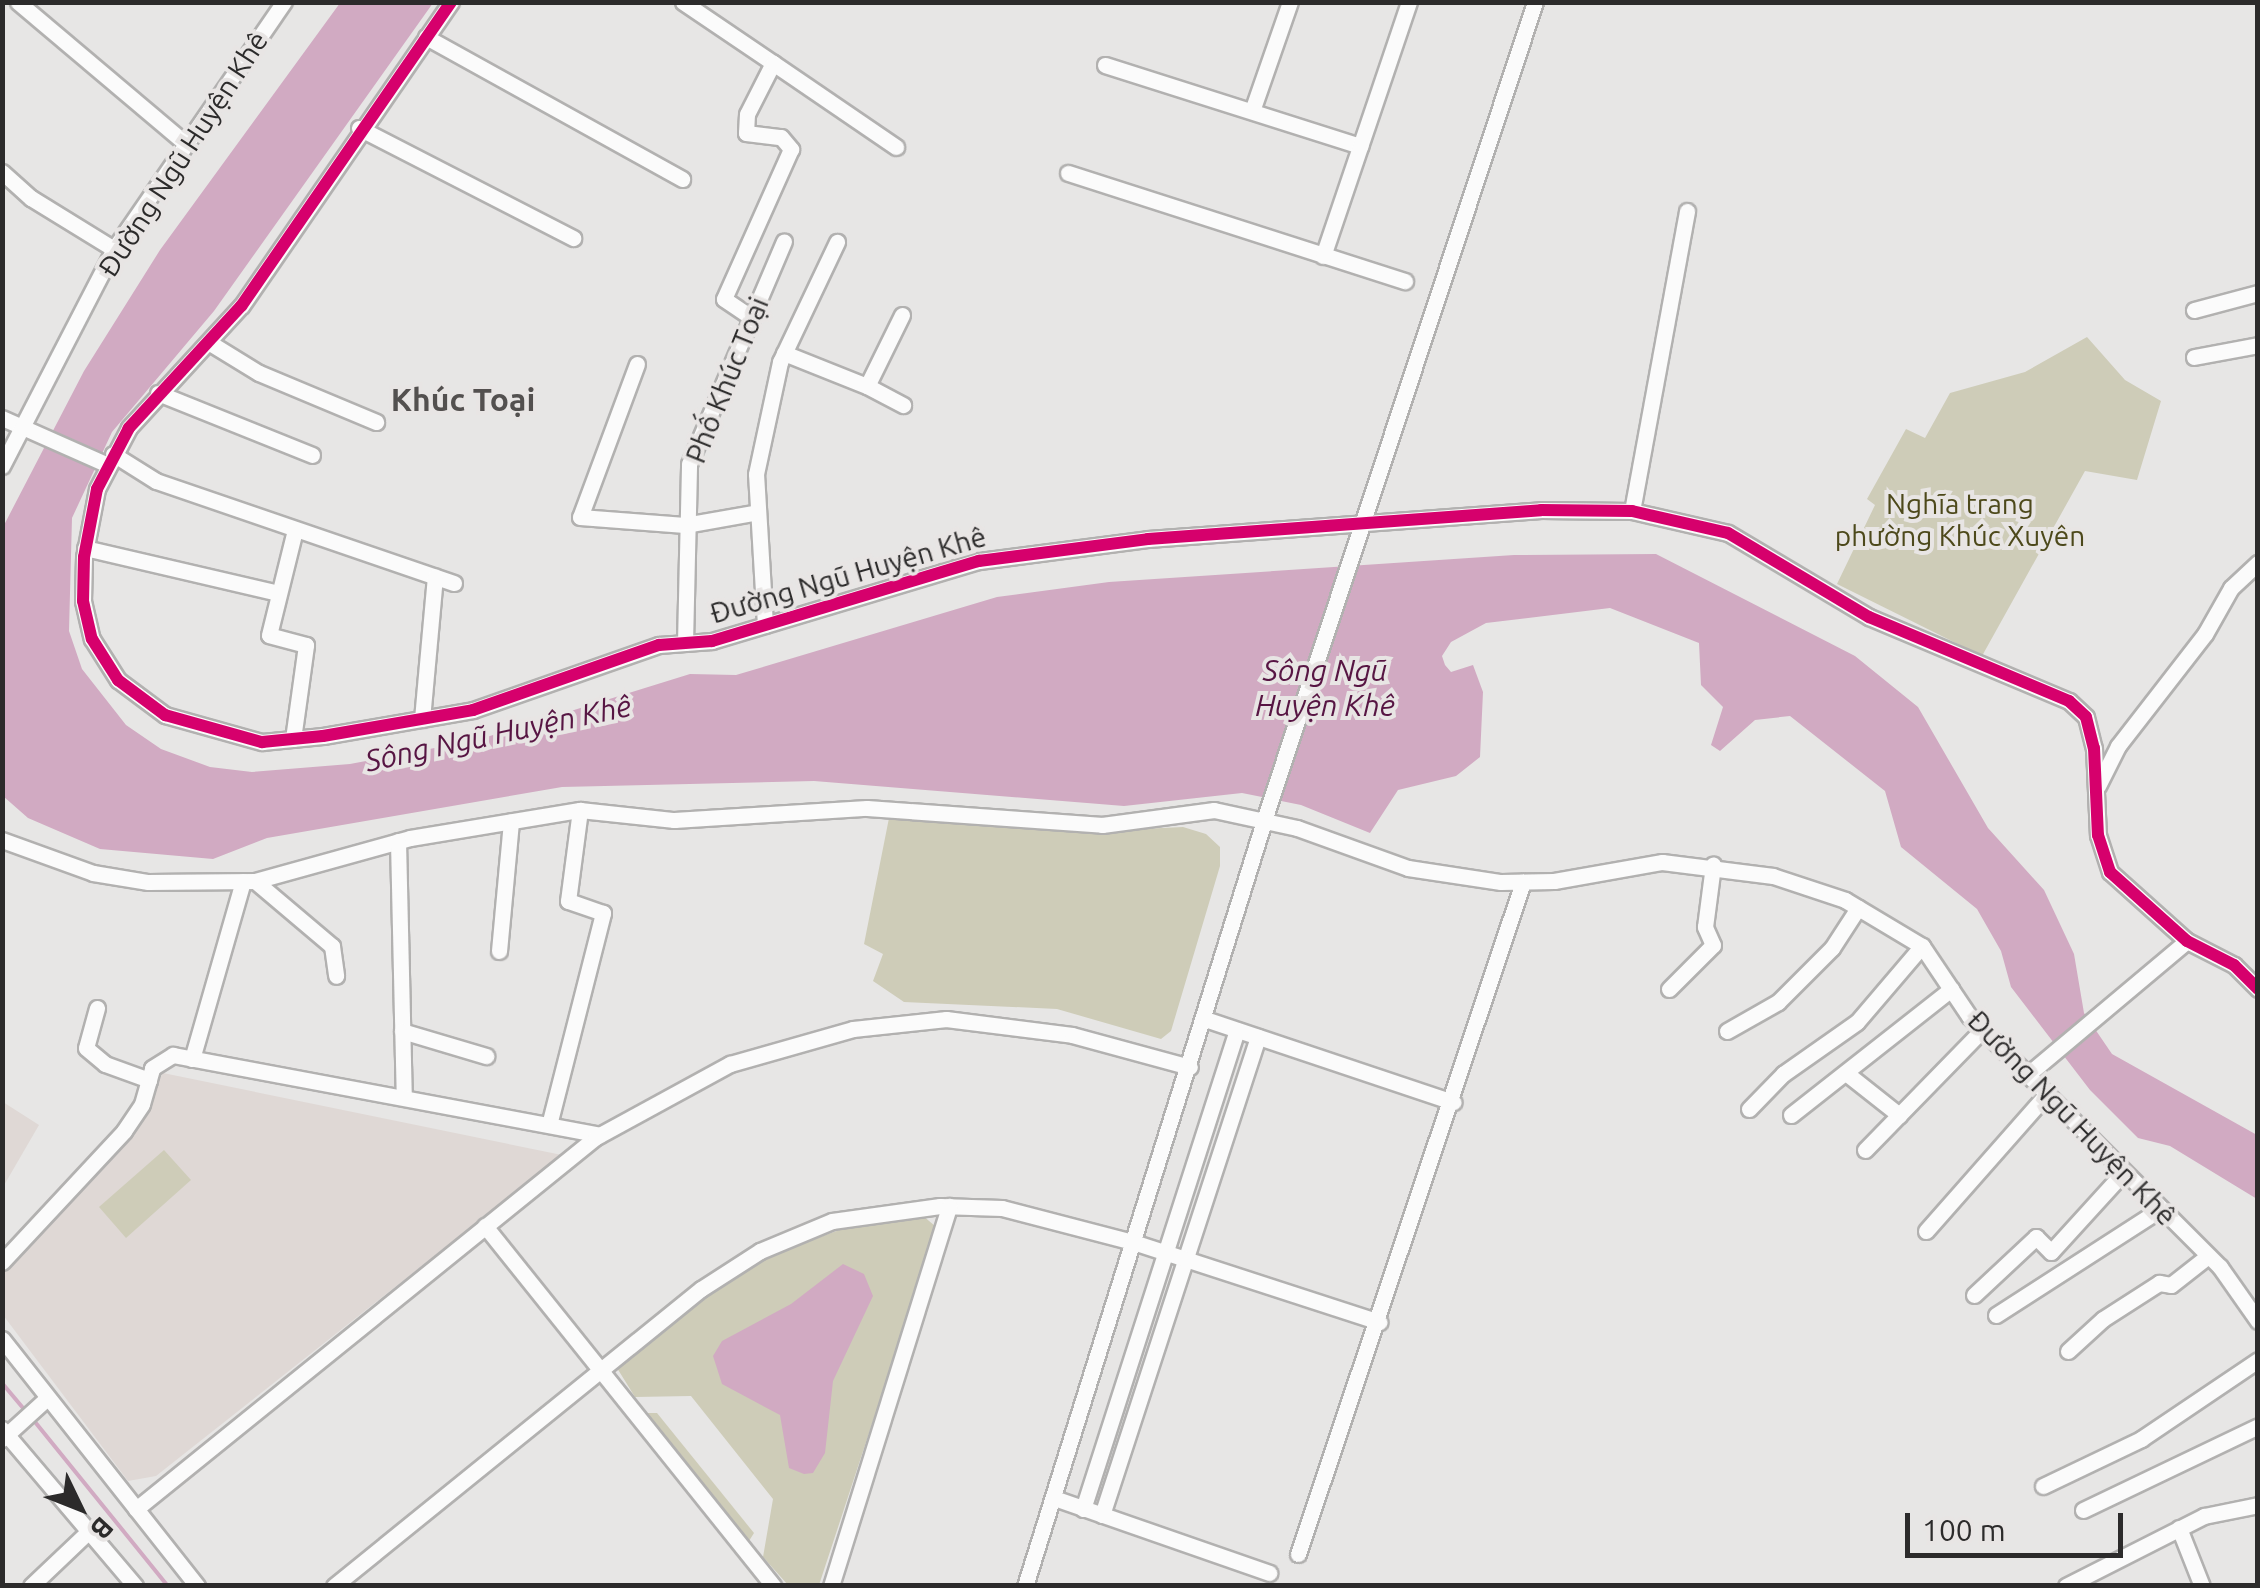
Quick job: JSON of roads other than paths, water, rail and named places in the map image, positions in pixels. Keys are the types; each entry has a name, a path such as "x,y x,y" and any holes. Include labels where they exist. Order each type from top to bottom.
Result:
{"street":[{"path":"18,2 186,144"},
{"name":"Đường Ngũ Huyện Khê","path":"451,2 359,128 242,306 210,344 158,393 110,459 97,490 85,548 83,602 92,639 118,680 165,715 203,730 262,742 293,739 473,710 660,645 765,625 979,561 1148,539 1541,510 1632,510 1728,533 1870,618 2069,701 2086,717 2097,787 2098,835 2110,872 2188,941 2234,965 2258,990"},
{"path":"683,2 896,148"},
{"path":"1252,112 1290,2"},
{"path":"1323,256 1409,2"},
{"path":"1025,1586 1136,1243 1270,802 1535,2"},
{"name":"Đường Ngũ Huyện Khê","path":"2,466 25,429 114,249 279,4"},
{"path":"426,37 682,180"},
{"path":"752,318 724,300 791,149 781,137 746,133 747,114 773,63"},
{"path":"1105,65 1360,146"},
{"path":"359,128 573,238"},
{"path":"2,172 32,198 114,249"},
{"path":"1068,173 1404,281"},
{"path":"1632,510 1687,211"},
{"name":"Phố Khúc Toại","path":"685,643 689,464 784,242"},
{"path":"765,625 756,474 784,353 837,242"},
{"path":"2194,310 2258,293"},
{"path":"867,386 902,315"},
{"path":"210,344 259,373 376,422"},
{"path":"2194,356 2258,346"},
{"path":"784,353 867,386 902,405"},
{"path":"637,364 580,517 685,524 758,512"},
{"path":"158,393 312,455"},
{"path":"2,418 156,481 454,583"},
{"path":"293,739 306,645 269,635 295,530"},
{"path":"85,548 278,594"},
{"path":"2097,787 2118,746 2205,634 2232,588 2258,563"},
{"path":"422,719 434,577"},
{"name":"Đường Ngũ Huyện Khê","path":"2,840 93,874 148,882 249,881 398,841 580,810 674,820 867,808 1102,825 1214,810 1266,820 1408,868 1523,882 1662,862 1713,864 1812,887 1858,908 1922,946 1982,1030 2031,1071 2045,1096 2208,1256 2258,1321"},
{"path":"549,1125 603,914 568,901 580,810"},
{"path":"499,951 511,822"},
{"path":"398,841 404,1096"},
{"path":"1668,989 1714,945 1706,927 1713,864"},
{"path":"192,1059 249,881 332,946 336,976"},
{"path":"1298,1554 1453,1102 1523,882"},
{"path":"1726,1030 1778,1002 1832,948 1858,908"},
{"path":"2031,1071 2188,941"},
{"path":"1749,1109 1783,1074 1858,1022 1922,946"},
{"path":"1791,1116 1951,989"},
{"path":"98,1008 86,1048 104,1064 149,1080"},
{"path":"1205,1019 1453,1102"},
{"path":"136,1509 600,1135 730,1064 881,1024 981,1020 1072,1035 1190,1067"},
{"path":"1084,1509 1237,1030"},
{"path":"1864,1150 1982,1030"},
{"path":"402,1031 486,1056"},
{"path":"1102,1515 1258,1038"},
{"path":"2,1262 124,1131 161,1060 173,1055 600,1135"},
{"path":"1846,1072 1899,1115"},
{"path":"1926,1231 2045,1096"},
{"path":"1974,1296 2036,1237 2051,1252 2122,1174"},
{"path":"334,1586 701,1288 774,1244 832,1221 949,1206 1002,1208 1136,1243 1379,1322"},
{"path":"831,1586 949,1206"},
{"path":"1996,1315 2160,1210"},
{"path":"484,1226 773,1586"},
{"path":"2068,1350 2103,1318 2159,1284 2171,1285 2208,1256"},
{"path":"2,1339 43,1402 197,1586"},
{"path":"2043,1486 2141,1439 2258,1360"},
{"path":"43,1402 7,1432 134,1586"},
{"path":"2083,1510 2258,1426"},
{"path":"1054,1498 1269,1573"},
{"path":"2066,1586 2178,1528 2258,1505"},
{"path":"2178,1528 2202,1586"},
{"path":"31,1586 90,1530"}],"water":[{"name":"Sông Ngũ Huyện Khê","path":"340,3 433,3 214,311 112,432 72,518 69,631 82,669 126,725 161,749 210,767 252,772 350,764 477,740 690,674 736,675 997,597 1109,582 1514,555 1656,554 1855,656 1918,707 1988,828 2044,890 2074,954 2084,1013 2112,1054 2257,1135 2257,1199 2170,1146 2138,1138 2090,1090 2011,987 2001,951 1977,909 1901,847 1885,791 1790,716 1755,720 1720,751 1711,745 1723,707 1701,685 1699,643 1610,608 1486,623 1451,642 1442,656 1445,665 1451,672 1473,665 1483,692 1480,757 1456,776 1398,790 1370,833 1301,805 1242,793 1124,806 814,781 562,787 267,838 213,859 100,849 28,818 3,796 3,527 84,371 160,250"},
{"path":"843,1264 864,1274 873,1296 833,1381 825,1453 813,1473 804,1474 789,1468 780,1415 722,1384 713,1356 722,1341 791,1304"}],"waterway":[{"path":"2,1383 25,1410"},
{"path":"31,1417 168,1586"}],"district":[{"name":"Khúc Toại","path":"463,399"}],"park label":[{"name":"Nghĩa trang phường Khúc Xuyên","path":"1960,520"}]}
